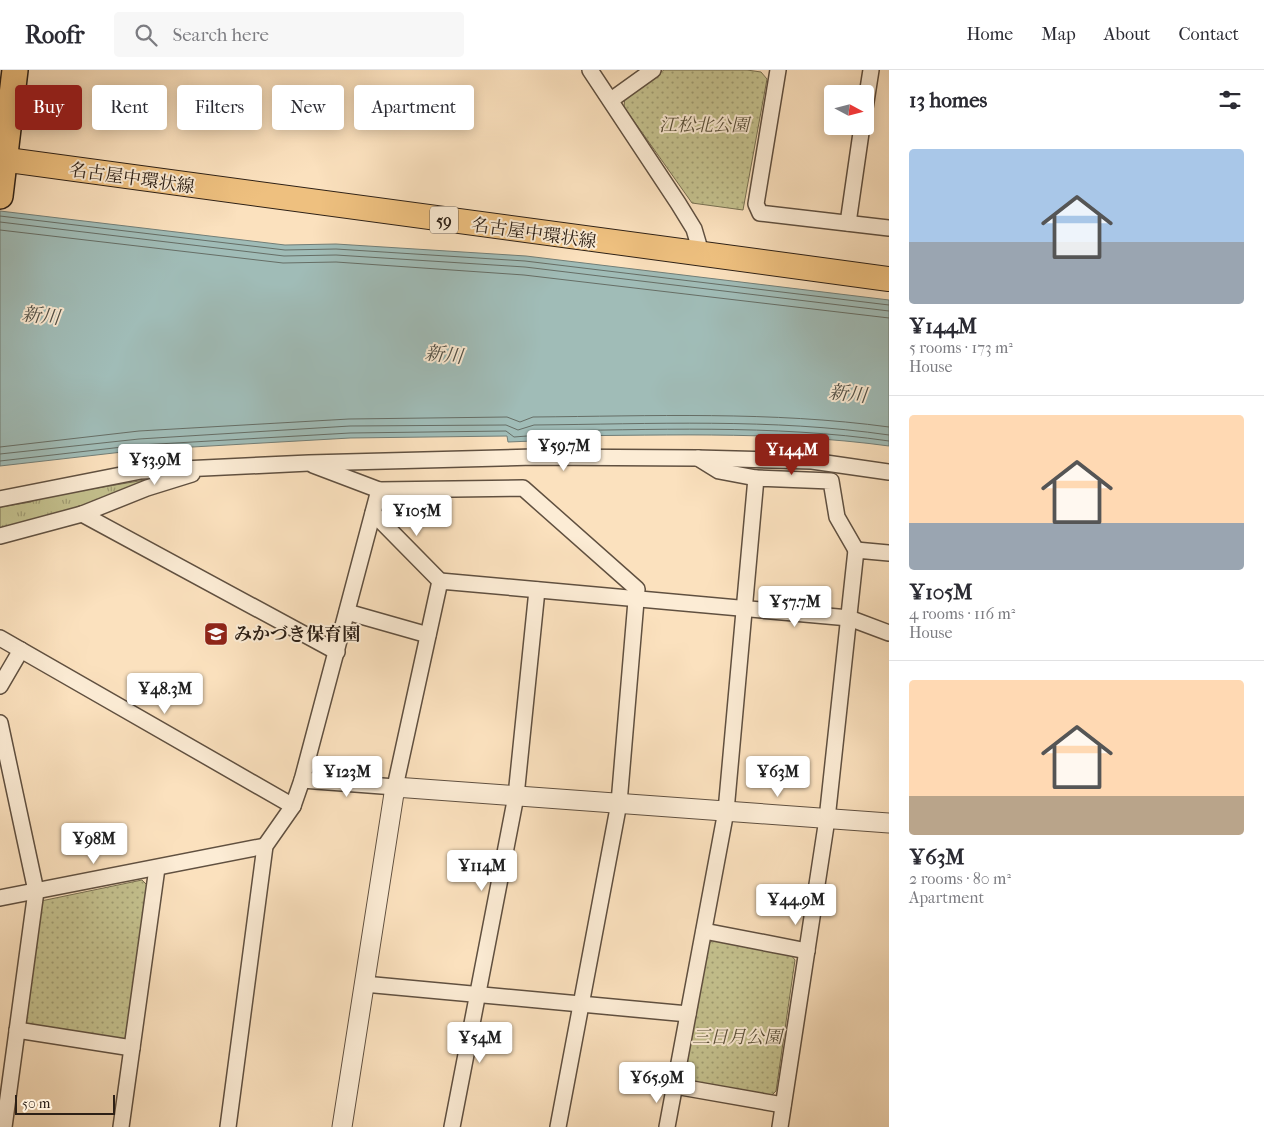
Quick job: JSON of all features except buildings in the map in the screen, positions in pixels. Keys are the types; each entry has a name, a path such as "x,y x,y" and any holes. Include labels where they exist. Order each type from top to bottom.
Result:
{"highway":[{"path":"0,193 2,160 15,70"}],"main road":[{"name":"名古屋中環状線","path":"2,160 702,256 889,279"}],"street":[{"path":"590,70 666,182 694,229 702,256"},
{"path":"610,100 652,70"},
{"path":"778,70 756,204 760,213 889,228"},
{"path":"869,85 871,70"},
{"path":"848,223 861,135"},
{"path":"0,499 141,471 309,463 534,457 697,458 812,461 889,472"},
{"path":"697,458 718,471 756,478 831,481 837,517 856,550 827,819 780,1127"},
{"path":"309,463 379,490 523,488 637,589 618,803 558,1127"},
{"path":"0,536 82,514 148,488 213,467"},
{"path":"668,1127 726,811 756,478"},
{"path":"228,1127 265,846 293,806 302,780 379,490"},
{"path":"373,513 440,581 849,618 889,633"},
{"path":"82,514 337,652"},
{"path":"856,550 889,553"},
{"path":"342,1127 395,787 440,581"},
{"path":"452,1127 516,796 536,590"},
{"path":"347,612 428,635"},
{"path":"0,638 293,806"},
{"path":"0,686 21,650"},
{"path":"0,723 36,891 4,1127"},
{"path":"302,780 889,823"},
{"path":"0,898 265,846"},
{"path":"121,1127 157,868"},
{"path":"704,931 807,951"},
{"path":"364,984 688,1014"},
{"path":"17,1030 132,1048"},
{"path":"675,1086 783,1105"}],"green space":[{"name":"江松北公園","path":"664,70 747,70 761,72 767,79 743,210 692,203 624,107 625,96"},
{"path":"145,480 146,486 78,511 0,532 0,507 31,502 37,498"},
{"path":"142,880 149,887 128,1037 122,1042 29,1028 25,1023 41,901"},
{"name":"三日月公園","path":"713,940 791,955 795,960 776,1091 771,1096 686,1083 683,1078 708,944"}],"water":[{"name":"新川","path":"0,211 285,245 336,244 526,256 889,300 889,446 801,438 711,435 533,436 533,441 508,442 507,436 350,438 140,450 0,466"}],"place":[{"name":"みかづき保育園","path":"216,634"}]}
